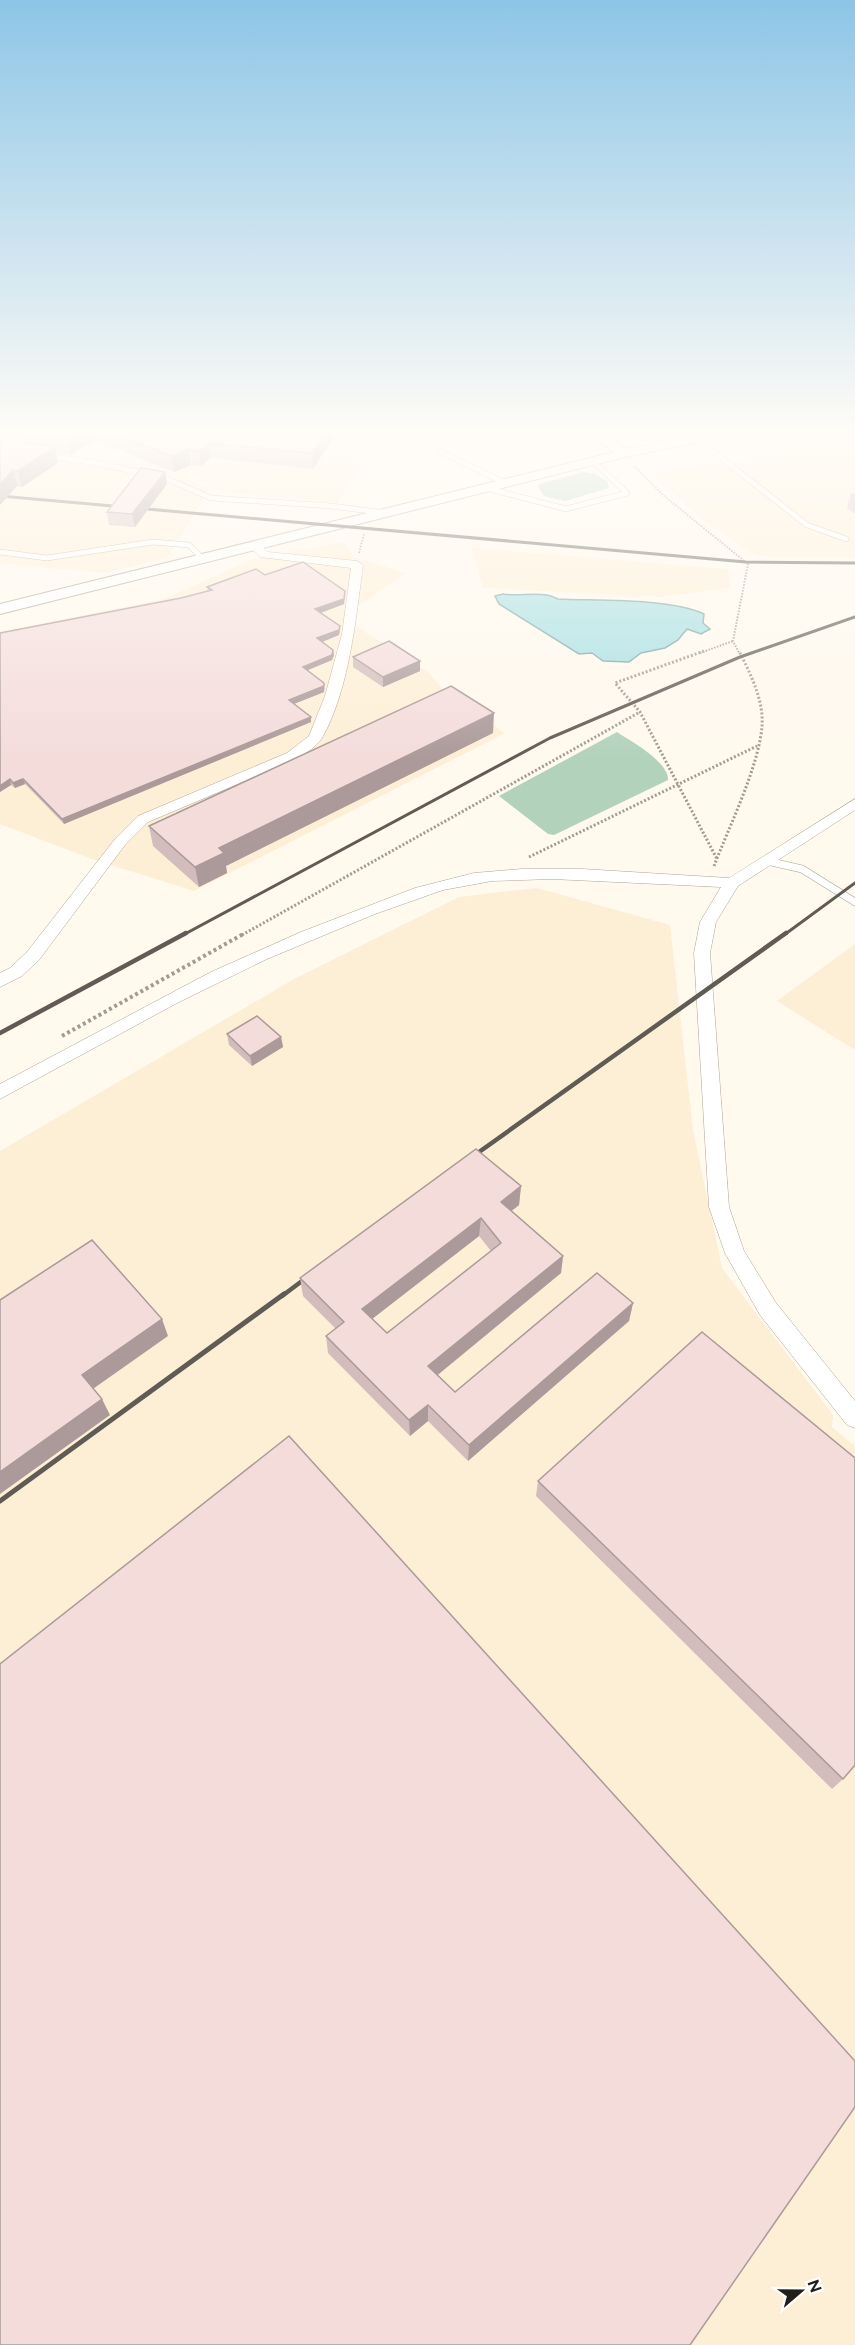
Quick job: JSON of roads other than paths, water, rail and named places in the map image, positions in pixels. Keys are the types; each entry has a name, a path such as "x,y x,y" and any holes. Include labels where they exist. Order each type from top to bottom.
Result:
{"street":[{"path":"0,609 274,540"},
{"path":"0,981 16,972 33,956 120,842 143,819 292,756 307,746 315,737 332,696 348,634 357,565 264,555 255,545"},
{"path":"855,803 732,883 708,922 702,953 719,1207 735,1253 768,1309 855,1418"},
{"path":"0,1092 155,1006 233,966 305,935 431,889 489,876 543,873 732,883"}],"lane":[{"path":"0,552 46,558 153,542 189,545 202,558"},
{"path":"767,861 802,869 855,902"}],"water":[{"path":"538,594 558,599 633,601 672,605 704,614 703,623 710,629 701,634 687,629 678,640 665,648 641,653 629,662 603,661 592,653 579,654 499,604 495,596"}],"railway":[{"path":"502,540 746,562 855,563"},
{"path":"183,935 550,738 740,657 855,617"},
{"path":"784,935 855,883"},
{"path":"0,1033 186,933"},
{"path":"465,1162 786,933"},
{"path":"282,1296 314,1272"},
{"path":"0,1501 284,1294"}]}
